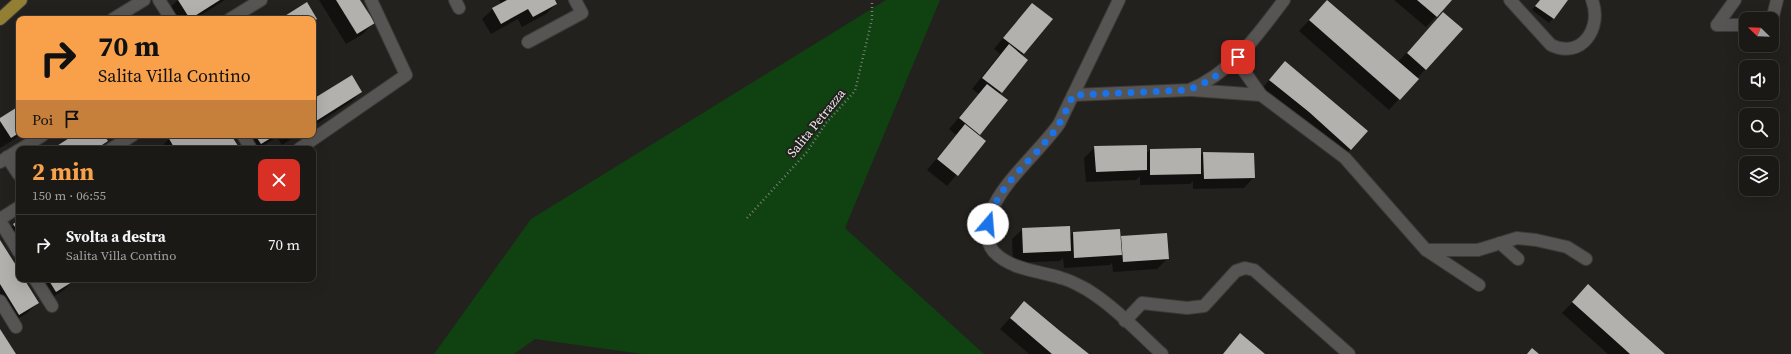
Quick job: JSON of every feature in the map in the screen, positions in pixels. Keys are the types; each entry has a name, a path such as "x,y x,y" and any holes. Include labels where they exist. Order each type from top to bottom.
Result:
{"main road":[{"path":"0,19 21,0"}],"street":[{"path":"118,16 144,0"},
{"path":"159,0 169,16"},
{"path":"235,16 261,0"},
{"path":"304,146 406,76 371,0"},
{"path":"528,42 582,13 575,0"},
{"path":"1119,0 1060,124 998,197 990,213 987,236 990,245 1004,260 1026,269 1062,278 1074,283 1095,296 1162,354"},
{"path":"1189,90 1212,79 1238,57 1284,0"},
{"path":"1510,0 1545,40 1558,48 1566,49 1574,48 1583,43 1594,27 1596,16 1592,0"},
{"path":"1735,0 1717,25 1739,25"},
{"path":"1774,12 1777,0"},
{"path":"1238,57 1246,75 1261,95 1345,158 1426,250 1479,285"},
{"path":"1073,95 1189,90 1261,95"},
{"path":"26,146 38,138"},
{"path":"114,146 121,138"},
{"path":"16,152 4,160 16,172"},
{"path":"16,209 0,220 16,247"},
{"path":"1426,250 1478,250 1518,238 1536,240 1567,247 1586,259"},
{"path":"1500,243 1518,259"},
{"path":"1125,321 1142,303 1187,308 1204,306 1236,271 1245,268 1254,270 1349,354"},
{"path":"38,282 52,306"},
{"path":"0,301 16,327"}],"path":[{"name":"Salita Petrazza","path":"747,218 807,152 826,123 855,91 872,19 872,0"}],"green space":[{"path":"886,0 940,0 845,228 984,354 642,354 535,339 514,354 434,354 531,219"}],"building":[{"path":"178,0 220,0 195,16 188,16"},
{"path":"336,0 360,0 375,23 357,34"},
{"path":"507,0 555,0 557,4 533,17 528,9 501,24 492,8"},
{"path":"1327,0 1419,79 1400,100 1309,20"},
{"path":"1417,0 1452,0 1437,17"},
{"path":"1540,0 1568,0 1554,19 1535,6"},
{"path":"307,2 315,16 285,16"},
{"path":"1032,3 1053,19 1024,54 1003,38"},
{"path":"1443,12 1463,29 1426,70 1407,53"},
{"path":"1009,44 1028,60 1002,93 982,78"},
{"path":"1285,61 1368,131 1351,150 1309,112 1269,80"},
{"path":"352,75 362,92 316,121 316,97"},
{"path":"987,84 1008,100 980,135 959,118"},
{"path":"16,108 16,135 11,138 0,121 0,118"},
{"path":"965,124 986,141 958,176 937,159"},
{"path":"69,138 106,138 108,141 100,146 57,146"},
{"path":"169,138 233,138 238,146 173,146"},
{"path":"257,138 271,138 261,144"},
{"path":"1147,145 1147,170 1096,172 1094,146"},
{"path":"1201,148 1201,174 1150,175 1150,149"},
{"path":"1203,152 1254,153 1255,178 1204,179"},
{"path":"1070,226 1071,251 1023,253 1022,228"},
{"path":"1120,229 1122,255 1074,258 1073,232"},
{"path":"1167,233 1169,259 1123,262 1121,236"},
{"path":"0,240 16,265 16,282 26,282 39,303 19,315 0,284"},
{"path":"50,282 72,282 56,292"},
{"path":"1588,284 1665,354 1630,354 1572,302"},
{"path":"1024,301 1089,354 1052,354 1010,318"},
{"path":"0,329 16,354 0,354"},
{"path":"1240,333 1265,354 1223,354"},
{"path":"1532,348 1539,354 1527,354"}],"route":[{"path":"988,224 990,213 1002,191 1048,140 1060,124 1073,95 1189,90 1212,79 1238,57"}]}
